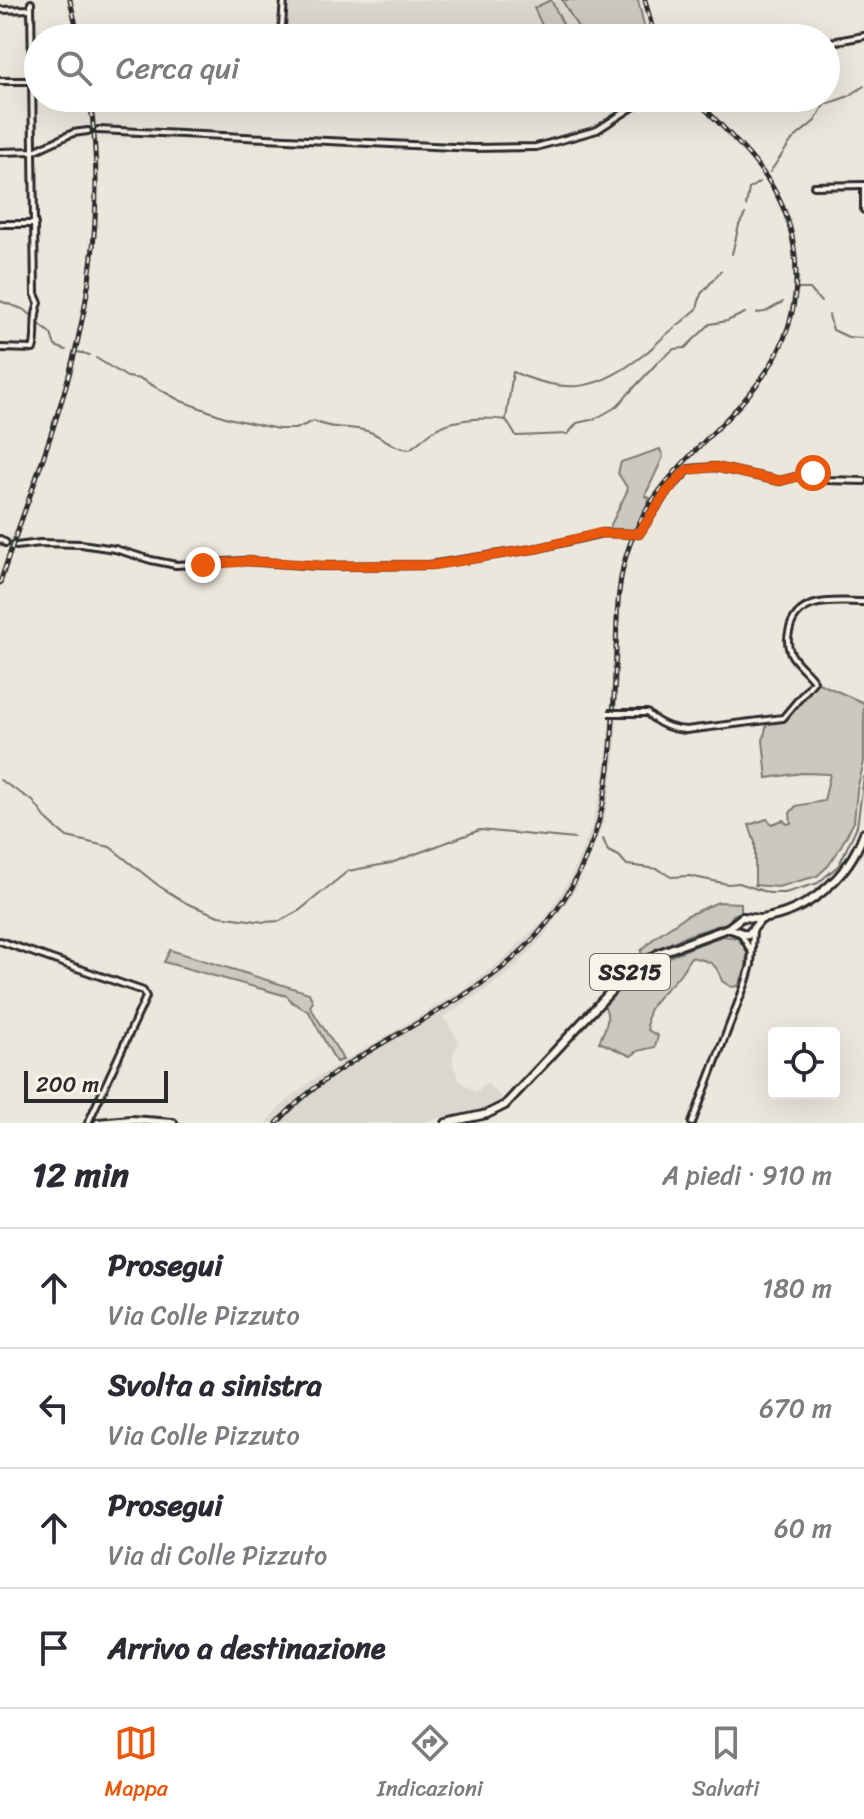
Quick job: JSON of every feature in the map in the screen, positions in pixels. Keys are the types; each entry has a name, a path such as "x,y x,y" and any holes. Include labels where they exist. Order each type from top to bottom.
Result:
{"main road":[{"path":"761,919 748,935 728,928 744,916 761,919 806,902 829,887 849,863 864,833"},
{"path":"751,918 754,930"},
{"path":"738,920 736,927 740,933"},
{"name":"SS215","path":"446,1123 487,1114 505,1105 618,982 647,960 728,928"},
{"path":"98,1123 144,1120 173,1123"}],"street":[{"path":"282,24 284,0"},
{"path":"0,10 31,6 31,24"},
{"path":"840,40 864,36"},
{"path":"0,81 24,81"},
{"path":"0,348 28,350 33,349 35,344 34,317 39,303 35,294 33,112"},
{"path":"98,130 478,149 528,148 602,128 626,112"},
{"path":"0,152 34,151 69,135 88,131"},
{"path":"814,186 864,184 864,210"},
{"path":"0,224 35,224"},
{"path":"16,546 64,543 99,546 172,565 244,561 326,566 433,565 539,548 600,533 637,534 643,530 662,497 689,469 708,467 780,481 807,473 828,480 864,481"},
{"path":"0,539 6,543"},
{"path":"608,713 647,713 655,721 672,729 686,730 783,718 814,683 790,653 788,637 796,616 808,605 819,602 864,602"},
{"path":"692,1123 751,968 754,930"},
{"path":"740,933 752,953"},
{"path":"0,941 143,991 146,997 88,1123"}],"shaded area":[{"path":"286,0 562,0 576,24 284,24"},
{"path":"551,0 563,24 541,24 534,8"},
{"path":"562,0 638,0 644,24 576,24"},
{"path":"660,449 663,457 645,496 650,498 635,531 608,531 628,489 618,473 621,462"},
{"path":"814,681 864,703 864,762 854,822 837,853 817,876 778,887 755,885 755,843 749,825 767,819 772,824 783,820 791,823 790,813 796,806 824,801 830,774 802,773 767,778 763,740 768,720 783,718"},
{"path":"610,713 617,713 609,797 604,822 577,887 543,937 515,968 443,1017 459,1041 453,1055 453,1065 459,1080 476,1093 487,1083 503,1099 483,1109 418,1123 266,1123 273,1113 311,1081 461,991 497,964 545,919 570,879 591,829 605,773"},
{"path":"718,902 741,903 741,912 733,915 729,922 683,937 648,955 641,954 655,937 686,916"},
{"path":"723,936 737,938 747,950 746,969 738,986 731,987 722,981 711,963 691,957 648,1013 648,1030 658,1036 655,1047 631,1056 599,1042 607,1018 603,1004 616,992 658,962"},
{"path":"170,950 309,993 313,1002 310,1006 343,1060 336,1062 309,1012 287,996 164,962"}],"waterway":[{"path":"840,99 864,86"},
{"path":"770,172 792,140 815,121 820,112"},
{"path":"746,206 749,189 759,182"},
{"path":"732,254 745,214"},
{"path":"677,326 697,309 701,294 721,271"},
{"path":"798,289 810,289 821,302"},
{"path":"0,301 25,310 33,317"},
{"path":"757,313 783,302"},
{"path":"96,358 127,377 141,379 181,401 228,418 278,429 295,429 314,421 363,430 410,449 436,429 470,419 506,420 516,436 568,434 577,423 595,419 616,407 658,362 674,349 685,348 710,324 745,313"},
{"path":"829,315 833,330 848,337 864,338"},
{"path":"37,322 51,334 55,346 66,350"},
{"path":"506,419 513,372 533,380 567,386 598,382 629,365 675,328"},
{"path":"77,352 90,355"},
{"path":"603,839 608,851 619,856 627,865 658,869 671,877 689,876 728,884 739,883 769,893 785,893 818,883 839,865 857,826 864,777"},
{"path":"0,780 33,801 48,821 67,837 110,847 159,886 188,904 219,916 264,922 280,921 300,910 348,871 391,863 480,830 575,839"}],"railway":[{"path":"70,0 76,24"},
{"path":"645,0 651,24"},
{"path":"0,583 45,454 85,307 96,203 92,112"},
{"path":"277,1123 341,1069 451,1003 518,954 547,923 569,891 586,858 597,826 610,760 618,597 630,544 648,507 672,476 752,391 774,360 789,324 796,281 789,223 767,178 708,112"}],"route":[{"path":"203,565 247,561 326,566 438,565 539,548 600,533 639,534 667,491 689,469 715,467 780,481 813,473"}]}
